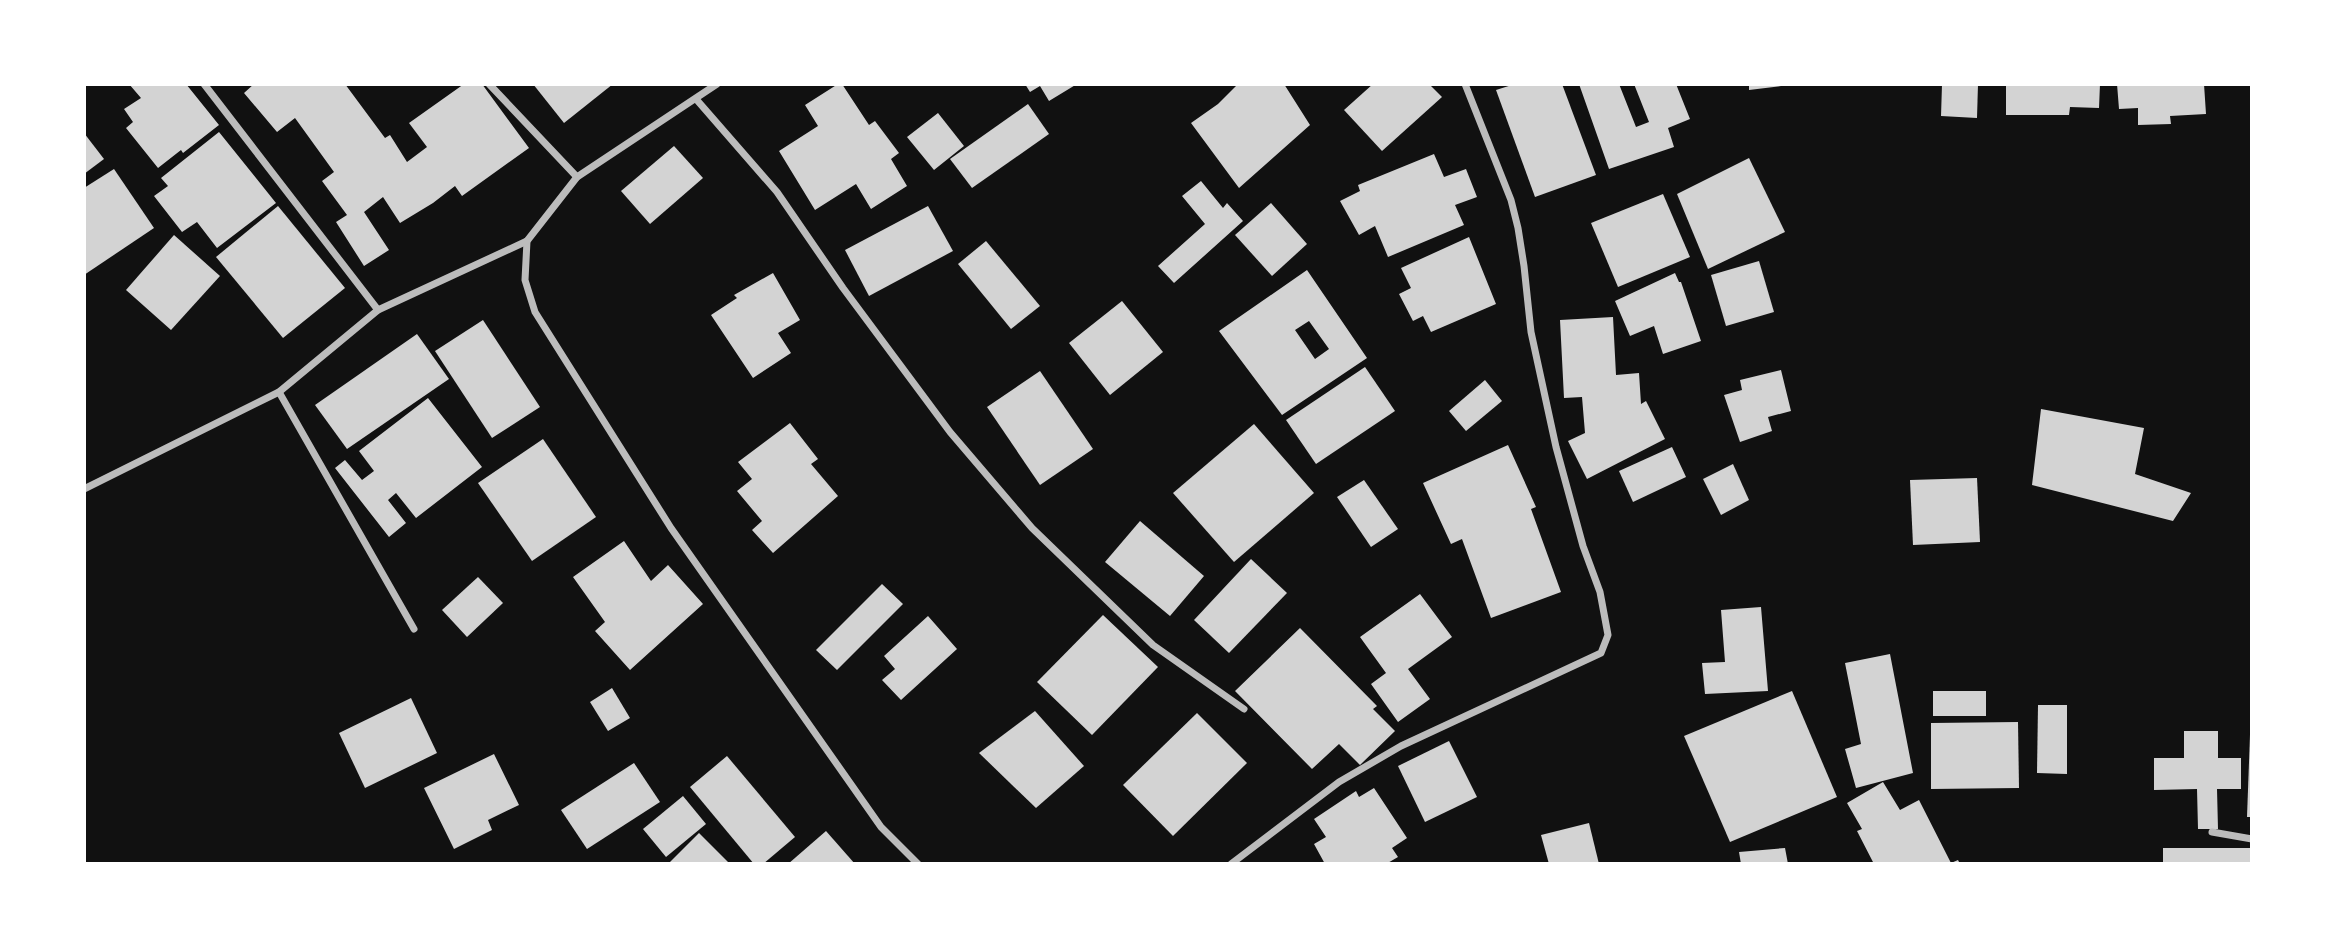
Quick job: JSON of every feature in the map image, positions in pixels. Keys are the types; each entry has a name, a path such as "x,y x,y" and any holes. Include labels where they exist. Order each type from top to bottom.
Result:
{"street":[{"path":"204,84 378,310"},
{"path":"489,84 577,177"},
{"path":"84,489 279,392 378,310 527,241 577,177 716,84"},
{"path":"1231,864 1339,782 1422,734 1601,653 1608,635 1600,592 1583,546 1556,447 1531,332 1524,266 1511,200 1465,84"},
{"path":"696,99 777,192 843,288 950,432 1031,528 1153,645 1244,709"},
{"path":"527,241 525,280 535,312 663,517 881,827 918,864"},
{"path":"279,392 414,629"},
{"path":"2212,832 2252,839"}],"building":[{"path":"129,84 186,84 219,125 183,153 181,150 158,168 126,128 133,122 124,109 141,98"},
{"path":"254,84 345,84 385,138 390,135 407,162 427,147 409,123 464,84 482,84 529,148 462,196 455,186 400,223 383,197 364,212 389,250 364,266 336,222 347,215 322,181 334,172 295,118 277,132 244,93"},
{"path":"533,84 613,84 564,123"},
{"path":"842,84 869,125 875,121 899,153 891,159 907,186 871,209 856,184 815,210 779,151 818,126 805,105"},
{"path":"1025,84 1077,84 1049,101 1040,86 1030,92"},
{"path":"1238,84 1284,84 1310,125 1239,188 1191,123 1218,104"},
{"path":"1373,84 1429,84 1442,97 1382,151 1344,110"},
{"path":"1515,84 1562,84 1596,175 1535,197 1496,90"},
{"path":"1579,84 1619,84 1636,127 1649,122 1634,84 1676,84 1690,119 1668,128 1674,147 1609,169"},
{"path":"1749,84 1780,84 1781,86 1749,90"},
{"path":"1942,84 1978,84 1977,118 1941,116"},
{"path":"2006,84 2100,84 2099,108 2070,107 2069,115 2006,115"},
{"path":"2117,84 2204,84 2206,114 2170,116 2171,124 2138,125 2138,108 2119,109"},
{"path":"1028,104 1049,134 972,188 950,159"},
{"path":"938,113 964,146 934,170 907,137"},
{"path":"219,132 276,203 217,248 197,222 182,232 154,196 168,186 161,178"},
{"path":"84,133 104,159 84,174"},
{"path":"674,146 703,178 650,224 621,191"},
{"path":"1434,154 1444,177 1466,169 1477,197 1455,205 1464,225 1388,257 1375,226 1359,235 1340,201 1360,191 1358,185"},
{"path":"1749,158 1785,232 1708,269 1677,194"},
{"path":"114,169 154,228 84,275 84,188"},
{"path":"1201,181 1223,208 1227,203 1243,221 1174,283 1158,266 1205,224 1182,196"},
{"path":"1663,194 1690,257 1618,287 1591,223"},
{"path":"1271,203 1307,244 1272,276 1235,235"},
{"path":"278,206 345,288 283,338 216,257"},
{"path":"928,206 953,251 869,296 845,250"},
{"path":"174,235 220,276 171,330 126,290"},
{"path":"1469,237 1496,304 1431,332 1423,316 1413,321 1399,294 1411,288 1401,268"},
{"path":"986,241 1040,306 1011,329 958,264"},
{"path":"1759,261 1774,312 1726,326 1711,275"},
{"path":"1307,270 1367,358 1282,415 1219,331","holes":["1309,321 1329,349 1315,359 1295,330"]},
{"path":"773,273 800,320 778,333 791,353 753,378 711,315 737,298 734,295"},
{"path":"1675,273 1681,282 1701,341 1663,354 1654,326 1630,336 1615,301"},
{"path":"1122,301 1163,352 1110,395 1069,343"},
{"path":"1613,317 1616,375 1639,373 1641,404 1646,401 1665,439 1587,479 1568,441 1585,433 1582,397 1564,398 1560,320"},
{"path":"483,320 540,407 492,438 435,351"},
{"path":"417,334 449,379 347,449 315,405"},
{"path":"1365,367 1395,411 1316,464 1286,420"},
{"path":"1781,370 1791,411 1768,417 1772,431 1740,442 1724,395 1742,390 1740,380"},
{"path":"1040,371 1093,449 1040,485 987,407"},
{"path":"1485,380 1502,401 1466,431 1449,411"},
{"path":"428,398 482,467 416,518 396,493 388,500 406,523 389,537 335,468 345,460 362,480 374,471 359,451"},
{"path":"2041,409 2144,428 2135,474 2191,493 2173,521 2032,485"},
{"path":"790,423 818,459 811,464 838,496 773,553 752,530 762,521 737,491 752,479 738,462"},
{"path":"1254,424 1314,493 1234,562 1173,493"},
{"path":"543,439 596,517 532,561 478,483"},
{"path":"1508,445 1536,507 1531,509 1561,592 1491,618 1462,539 1451,544 1423,483"},
{"path":"1672,447 1686,477 1633,502 1619,471"},
{"path":"1733,464 1749,500 1721,515 1703,479"},
{"path":"1977,478 1980,542 1913,545 1910,480"},
{"path":"1364,480 1398,529 1371,547 1337,497"},
{"path":"1140,521 1204,576 1170,616 1105,562"},
{"path":"624,541 651,581 668,565 703,604 630,670 595,631 605,622 573,577"},
{"path":"1251,559 1287,593 1229,653 1194,620"},
{"path":"478,577 503,603 467,637 442,610"},
{"path":"882,584 903,604 837,670 816,650"},
{"path":"1420,594 1452,637 1408,669 1430,699 1398,722 1371,684 1386,673 1360,637"},
{"path":"1761,607 1768,691 1705,694 1702,663 1725,662 1721,610"},
{"path":"1103,615 1158,667 1092,735 1037,682"},
{"path":"928,616 957,649 901,700 882,680 895,669 884,656"},
{"path":"1300,628 1377,706 1373,709 1395,731 1360,765 1339,744 1312,769 1235,691"},
{"path":"1890,654 1913,773 1856,788 1845,749 1861,744 1845,663"},
{"path":"612,688 630,718 608,731 590,702"},
{"path":"1792,691 1837,797 1730,842 1684,736"},
{"path":"1933,691 1986,691 1986,716 1933,716"},
{"path":"411,698 437,753 365,788 339,733"},
{"path":"2038,705 2067,705 2067,774 2037,773"},
{"path":"1035,711 1084,766 1036,808 979,753"},
{"path":"1197,713 1247,763 1173,836 1123,785"},
{"path":"2018,722 2019,788 1931,789 1931,723"},
{"path":"2184,731 2218,731 2218,758 2241,758 2241,789 2217,789 2218,829 2198,829 2197,789 2154,790 2154,758 2184,758"},
{"path":"2250,735 2252,817 2247,817"},
{"path":"1449,741 1477,797 1425,822 1398,766"},
{"path":"494,754 519,805 488,820 492,830 454,849 424,788"},
{"path":"727,756 795,837 763,864 754,864 690,787"},
{"path":"634,763 660,802 587,849 561,810"},
{"path":"1883,782 1900,810 1919,800 1951,863 1958,860 1960,864 1874,864 1857,831 1862,829 1847,803"},
{"path":"1374,788 1407,838 1392,848 1398,857 1386,864 1325,864 1314,844 1326,837 1314,819 1356,791 1359,797"},
{"path":"683,796 706,824 666,857 643,829"},
{"path":"1589,823 1599,864 1549,864 1541,835"},
{"path":"826,831 855,864 788,864"},
{"path":"699,833 730,864 668,864"},
{"path":"1785,848 1788,864 1741,864 1739,852"},
{"path":"2163,848 2252,848 2252,864 2163,864"}]}
